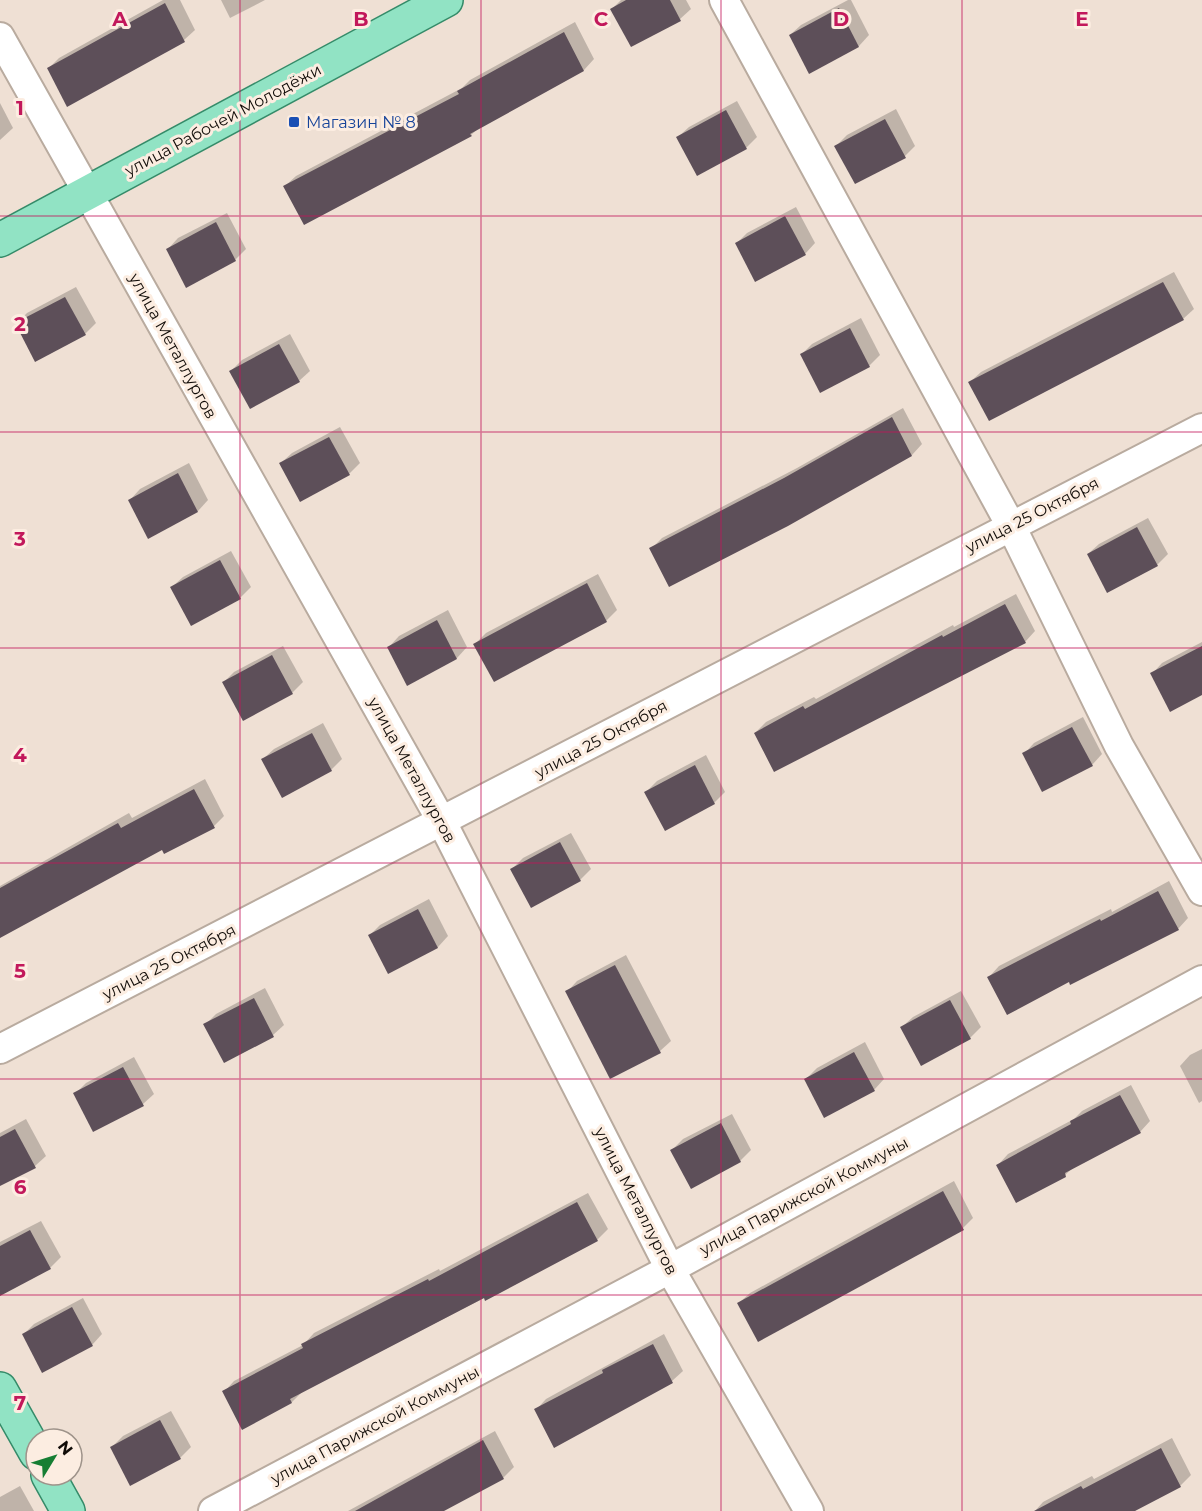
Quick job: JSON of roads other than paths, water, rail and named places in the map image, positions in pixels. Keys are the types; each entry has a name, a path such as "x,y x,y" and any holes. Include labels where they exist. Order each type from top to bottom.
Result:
{"main road":[{"name":"улица Рабочей Молодёжи","path":"0,240 446,0"},
{"path":"0,1389 24,1432"},
{"path":"55,1487 68,1511"}],"street":[{"path":"724,0 1011,525 1119,746 1202,891"},
{"name":"улица Металлургов","path":"0,37 442,822 670,1269 809,1511"},
{"name":"улица 25 Октября","path":"0,1049 1202,428"},
{"name":"улица Парижской Коммуны","path":"213,1511 670,1269 1202,980"}],"place":[{"name":"Магазин № 8","path":"294,122"}]}
